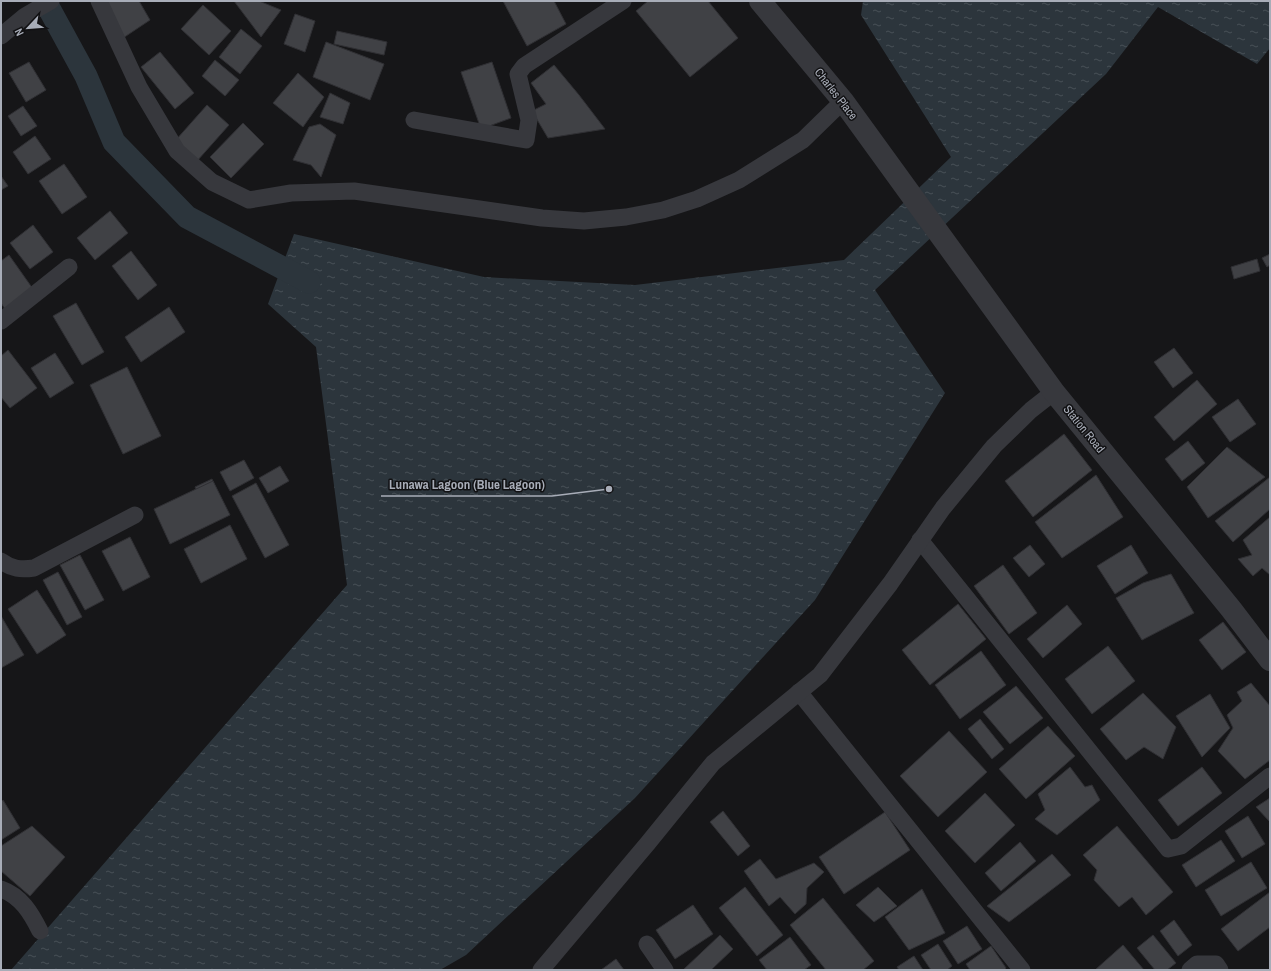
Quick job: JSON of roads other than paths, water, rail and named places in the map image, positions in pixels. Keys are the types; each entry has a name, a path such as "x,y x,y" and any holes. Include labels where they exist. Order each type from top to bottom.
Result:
{"street":[{"path":"1,36 25,16 51,1"},
{"path":"99,1 139,87 177,151 212,182 249,200 291,193 354,191 542,218 584,220 626,217 663,210 697,199 739,180 803,140 843,101"},
{"path":"414,120 526,140 529,120 518,74 524,66 623,1"},
{"name":"Charles Place","path":"760,1 843,101 907,191"},
{"name":"Station Road","path":"907,191 1054,392 1231,608 1270,660"},
{"path":"1,321 69,267"},
{"path":"541,970 713,763 820,675 890,584 943,508 994,446 1031,410 1054,392"},
{"path":"1,561 9,567 22,570 34,568 135,515"},
{"path":"920,540 1168,848 1181,846 1270,776"},
{"path":"799,692 1022,970"},
{"path":"1,889 10,892 30,911 40,932"},
{"path":"647,944 665,970"},
{"path":"1190,970 1197,964 1216,964 1220,970"}],"water":[{"path":"863,1 1270,1 1270,48 1257,64 1158,7 1106,74 875,290 945,393 815,600 635,798 466,955 440,970 11,970 347,585 316,347 268,304 294,234 484,277 635,285 844,260 951,157 861,15"}],"waterway":[{"path":"45,1 86,76 114,142 187,217 309,282"}],"place":[{"name":"Lunawa Lagoon (Blue Lagoon)","path":"609,489"}]}
